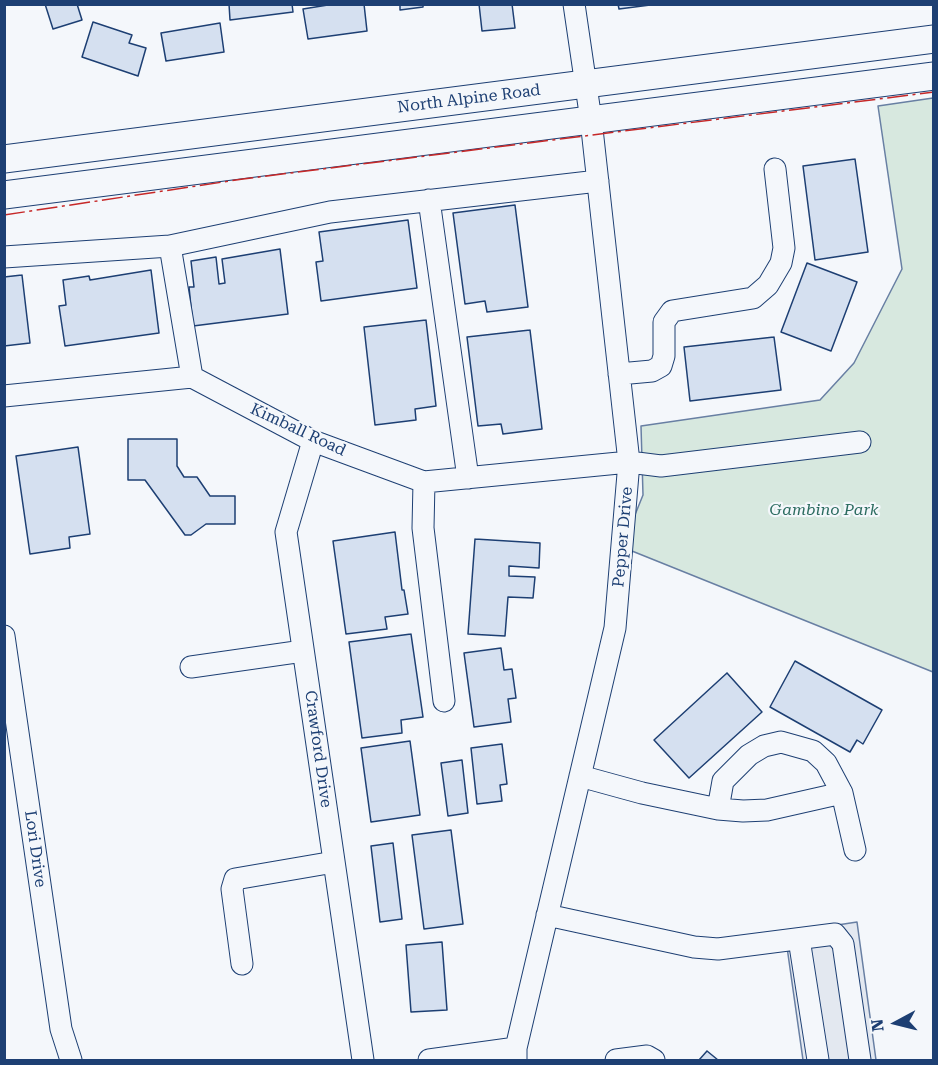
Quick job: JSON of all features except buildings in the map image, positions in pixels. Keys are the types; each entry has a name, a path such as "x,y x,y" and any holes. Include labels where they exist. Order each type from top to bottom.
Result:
{"main road":[{"name":"North Alpine Road","path":"4,159 933,39"},
{"path":"4,195 933,76"}],"street":[{"name":"Pepper Drive","path":"516,1054 615,628 629,462 587,83 574,4"},
{"path":"619,374 652,371 661,366 664,356 664,322 672,311 753,298 775,276 784,248 775,169"},
{"path":"4,257 170,246 330,212 598,181"},
{"path":"429,200 468,478"},
{"path":"4,396 192,377 170,246"},
{"name":"Kimball Road","path":"192,377 314,441 424,482 629,462 660,466 860,442"},
{"name":"Crawford Drive","path":"314,441 286,532 363,1060"},
{"path":"424,482 423,528 444,701"},
{"name":"Lori Drive","path":"4,636 61,1029 71,1060"},
{"path":"191,667 303,651"},
{"path":"718,809 723,781 749,755 764,746 781,742 813,751 826,763 842,793 855,850"},
{"path":"580,776 642,794 718,809 767,810 842,793"},
{"path":"242,964 232,889 235,879 334,862"},
{"path":"547,915 694,947 718,949 835,934 840,938 860,1060"},
{"path":"800,939 818,1060"},
{"path":"429,1060 516,1054"},
{"path":"616,1060 647,1056 654,1060"}],"green space":[{"name":"Gambino Park","path":"933,98 933,672 622,547 643,495 641,426 820,400 854,363 902,269 878,106"}],"shaded area":[{"path":"857,922 876,1060 803,1060 785,933"}],"power":[{"path":"4,215 243,179 934,92"}]}
